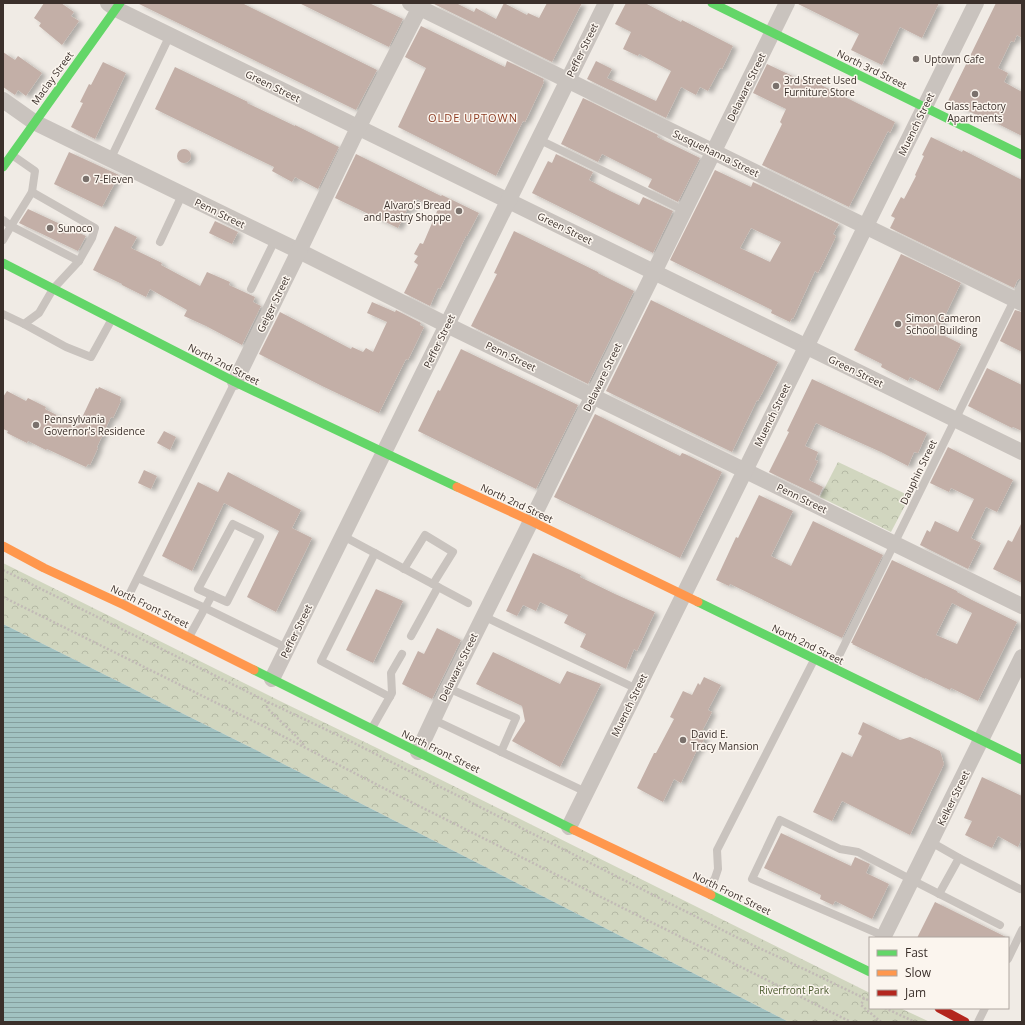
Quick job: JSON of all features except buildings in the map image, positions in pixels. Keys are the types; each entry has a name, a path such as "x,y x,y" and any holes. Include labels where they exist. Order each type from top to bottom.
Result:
{"main road":[{"name":"North 3rd Street","path":"712,3 1022,155"},
{"name":"Maclay Street","path":"3,167 115,5"},
{"name":"North 2nd Street","path":"3,263 235,382 531,521 1022,760"},
{"name":"North Front Street","path":"3,546 44,568 124,605 569,827 869,969"},
{"path":"941,1009 965,1022"}],"street":[{"name":"Peffer Street","path":"272,679 606,3"},
{"name":"Delaware Street","path":"418,752 432,719 787,3"},
{"name":"Muench Street","path":"569,827 976,3"},
{"name":"Green Street","path":"115,5 170,35 358,128 1022,452"},
{"name":"Susquehanna Street","path":"417,5 1018,301"},
{"name":"Geiger Street","path":"235,382 417,5"},
{"name":"Penn Street","path":"3,100 34,122 110,160 1022,606"},
{"name":"Kelker Street","path":"884,937 1022,657"}],"lane":[{"path":"110,160 170,35"},
{"path":"538,139 685,211"},
{"path":"3,240 32,192 35,171 11,155"},
{"path":"24,324 40,313 53,289 79,261 92,238 95,228 32,192"},
{"path":"160,242 182,195"},
{"path":"3,220 11,226 79,261"},
{"path":"251,289 275,240"},
{"name":"Dauphin Street","path":"832,668 955,419 1018,301 1022,284"},
{"path":"3,314 66,347 92,357 112,319"},
{"name":"Geiger Street","path":"124,605 235,382"},
{"path":"233,524 260,537 227,602 212,595 198,589 233,524"},
{"path":"404,569 425,535 453,552 411,636"},
{"path":"343,536 468,602"},
{"path":"375,553 321,661 390,697"},
{"path":"138,578 205,608 287,648"},
{"path":"188,637 212,595"},
{"path":"483,616 637,689"},
{"path":"371,728 392,693 391,673 402,654"},
{"path":"707,893 718,869 717,850 814,659"},
{"path":"448,688 516,718 501,752"},
{"path":"432,719 586,792"},
{"path":"884,937 752,879 780,820 840,849 858,852 1000,925"},
{"path":"930,842 1020,889"},
{"path":"939,894 959,858"},
{"path":"1009,957 1022,930"},
{"path":"978,1022 984,1009"}],"path":[{"path":"3,570 268,702 348,740 740,939 869,1000"},
{"path":"3,597 258,723 406,800 851,1022"},
{"path":"268,702 268,709 307,748"},
{"path":"864,998 860,1004 881,1022"},
{"path":"887,1009 915,1022"}],"green space":[{"path":"838,462 910,496 891,532 820,497"},
{"name":"Riverfront Park","path":"3,563 869,993 869,1009 902,1009 930,1022 789,1022 258,751 3,624"}],"water":[{"path":"3,624 258,751 789,1022 3,1022"}],"traffic: fast":[{"path":"3,167 120,3"},
{"path":"712,3 1022,155"},
{"path":"3,263 235,382 457,487"},
{"path":"698,602 1022,760"},
{"path":"254,670 574,830"},
{"path":"711,895 869,972"}],"traffic: slow":[{"path":"457,487 698,602"},
{"path":"3,546 44,568 124,605 254,670"},
{"path":"574,830 711,895"}],"traffic: jam":[{"path":"941,1009 965,1022"}],"place":[{"name":"Uptown Cafe","path":"916,59"},
{"name":"3rd Street Used Furniture Store","path":"776,86"},
{"name":"Glass Factory Apartments","path":"975,94"},
{"name":"7-Eleven","path":"86,179"},
{"name":"Alvaro's Bread and Pastry Shoppe","path":"459,211"},
{"name":"Sunoco","path":"50,228"},
{"name":"Simon Cameron School Building","path":"898,324"},
{"name":"Pennsylvania Governor's Residence","path":"36,425"},
{"name":"David E. Tracy Mansion","path":"683,740"}],"district":[{"name":"OLDE UPTOWN","path":"473,118"}]}
